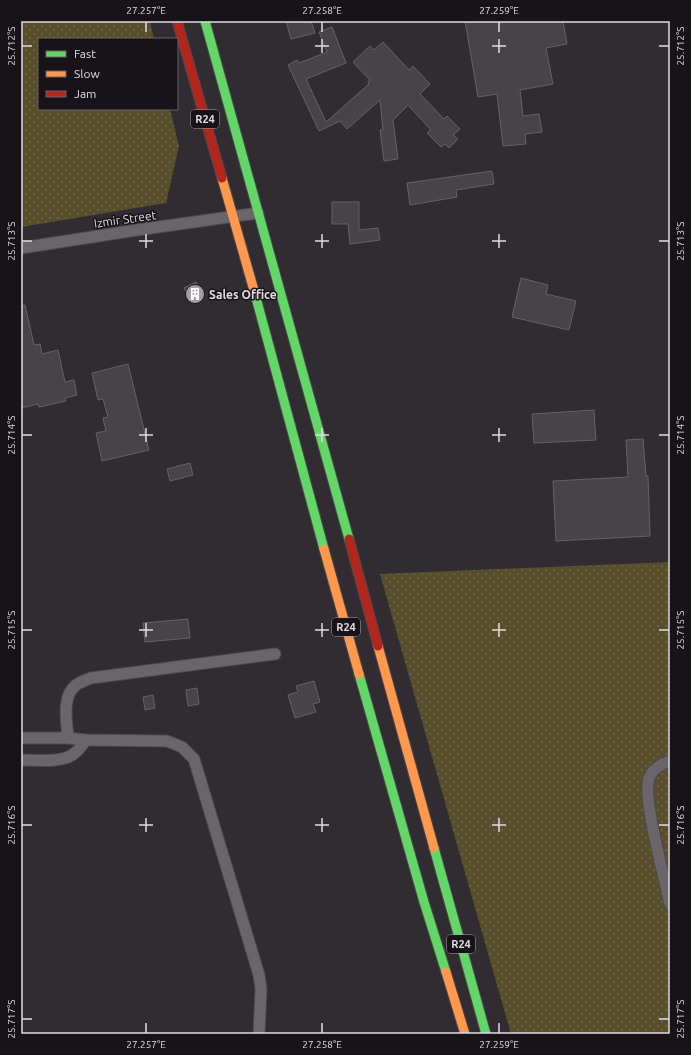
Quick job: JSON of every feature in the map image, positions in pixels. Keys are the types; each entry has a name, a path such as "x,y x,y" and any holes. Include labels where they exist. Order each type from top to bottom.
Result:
{"main road":[{"name":"R24","path":"177,21 424,902 465,1034"},
{"name":"R24","path":"205,21 486,1034"}],"street":[{"name":"Izmir Street","path":"21,248 258,213"},
{"path":"68,738 66,712 68,698 76,686 91,678 275,654"},
{"path":"21,738 167,741 182,747 194,759 259,975 261,989 259,1034"},
{"path":"21,760 42,761 69,757 76,752 86,740"},
{"path":"670,761 658,767 652,773 649,779 648,790 654,829 670,904"}],"shaded area":[{"path":"21,21 150,21 154,38 38,38 38,110 170,110 179,146 166,203 21,227"},
{"path":"670,562 670,1034 511,1034 380,574"}],"building":[{"path":"286,21 311,21 315,33 291,39"},
{"path":"465,21 563,21 567,44 546,48 553,84 520,90 523,116 539,114 542,132 525,134 526,144 503,146 497,94 478,97"},
{"path":"332,27 346,63 306,79 326,122 369,84 368,82 370,80 353,62 370,46 374,50 383,42 409,70 413,66 430,84 420,94 444,119 447,116 460,129 453,135 458,139 449,148 445,144 441,147 427,133 431,130 408,105 393,120 398,159 384,161 380,130 383,130 380,100 347,129 340,121 319,131 288,65 297,60 299,63 327,52 319,32"},
{"path":"492,171 494,184 456,190 457,197 410,205 407,183"},
{"path":"332,202 359,202 359,230 378,228 380,240 350,244 348,224 332,224"},
{"path":"521,278 548,285 546,294 576,301 569,330 512,317"},
{"name":"Sales Office","path":"196,282 204,297 192,303 184,288"},
{"path":"25,305 34,345 40,344 42,354 58,350 65,382 74,380 77,395 65,398 66,401 39,407 38,404 21,408 21,306"},
{"path":"128,364 149,450 102,461 96,433 106,431 103,418 108,417 103,399 98,400 92,373"},
{"path":"594,410 596,440 534,443 532,414"},
{"path":"643,439 646,476 648,476 650,536 556,541 553,481 628,477 626,440"},
{"path":"190,463 193,475 170,481 167,469"},
{"path":"188,619 190,638 145,642 143,623"},
{"path":"314,681 320,702 313,704 316,712 295,718 288,695 298,692 296,686"},
{"path":"197,688 199,704 188,706 186,690"},
{"path":"153,695 155,708 145,710 143,697"}],"traffic: fast":[{"path":"205,21 349,539"},
{"path":"255,294 324,549"},
{"path":"359,674 424,902 446,972"},
{"path":"434,848 486,1034"}],"traffic: slow":[{"path":"222,178 255,294"},
{"path":"324,549 359,674"},
{"path":"378,646 434,848"},
{"path":"446,972 465,1034"}],"traffic: jam":[{"path":"177,21 222,178"},
{"path":"349,539 378,646"}],"place":[{"name":"Sales Office","path":"195,294"}]}
